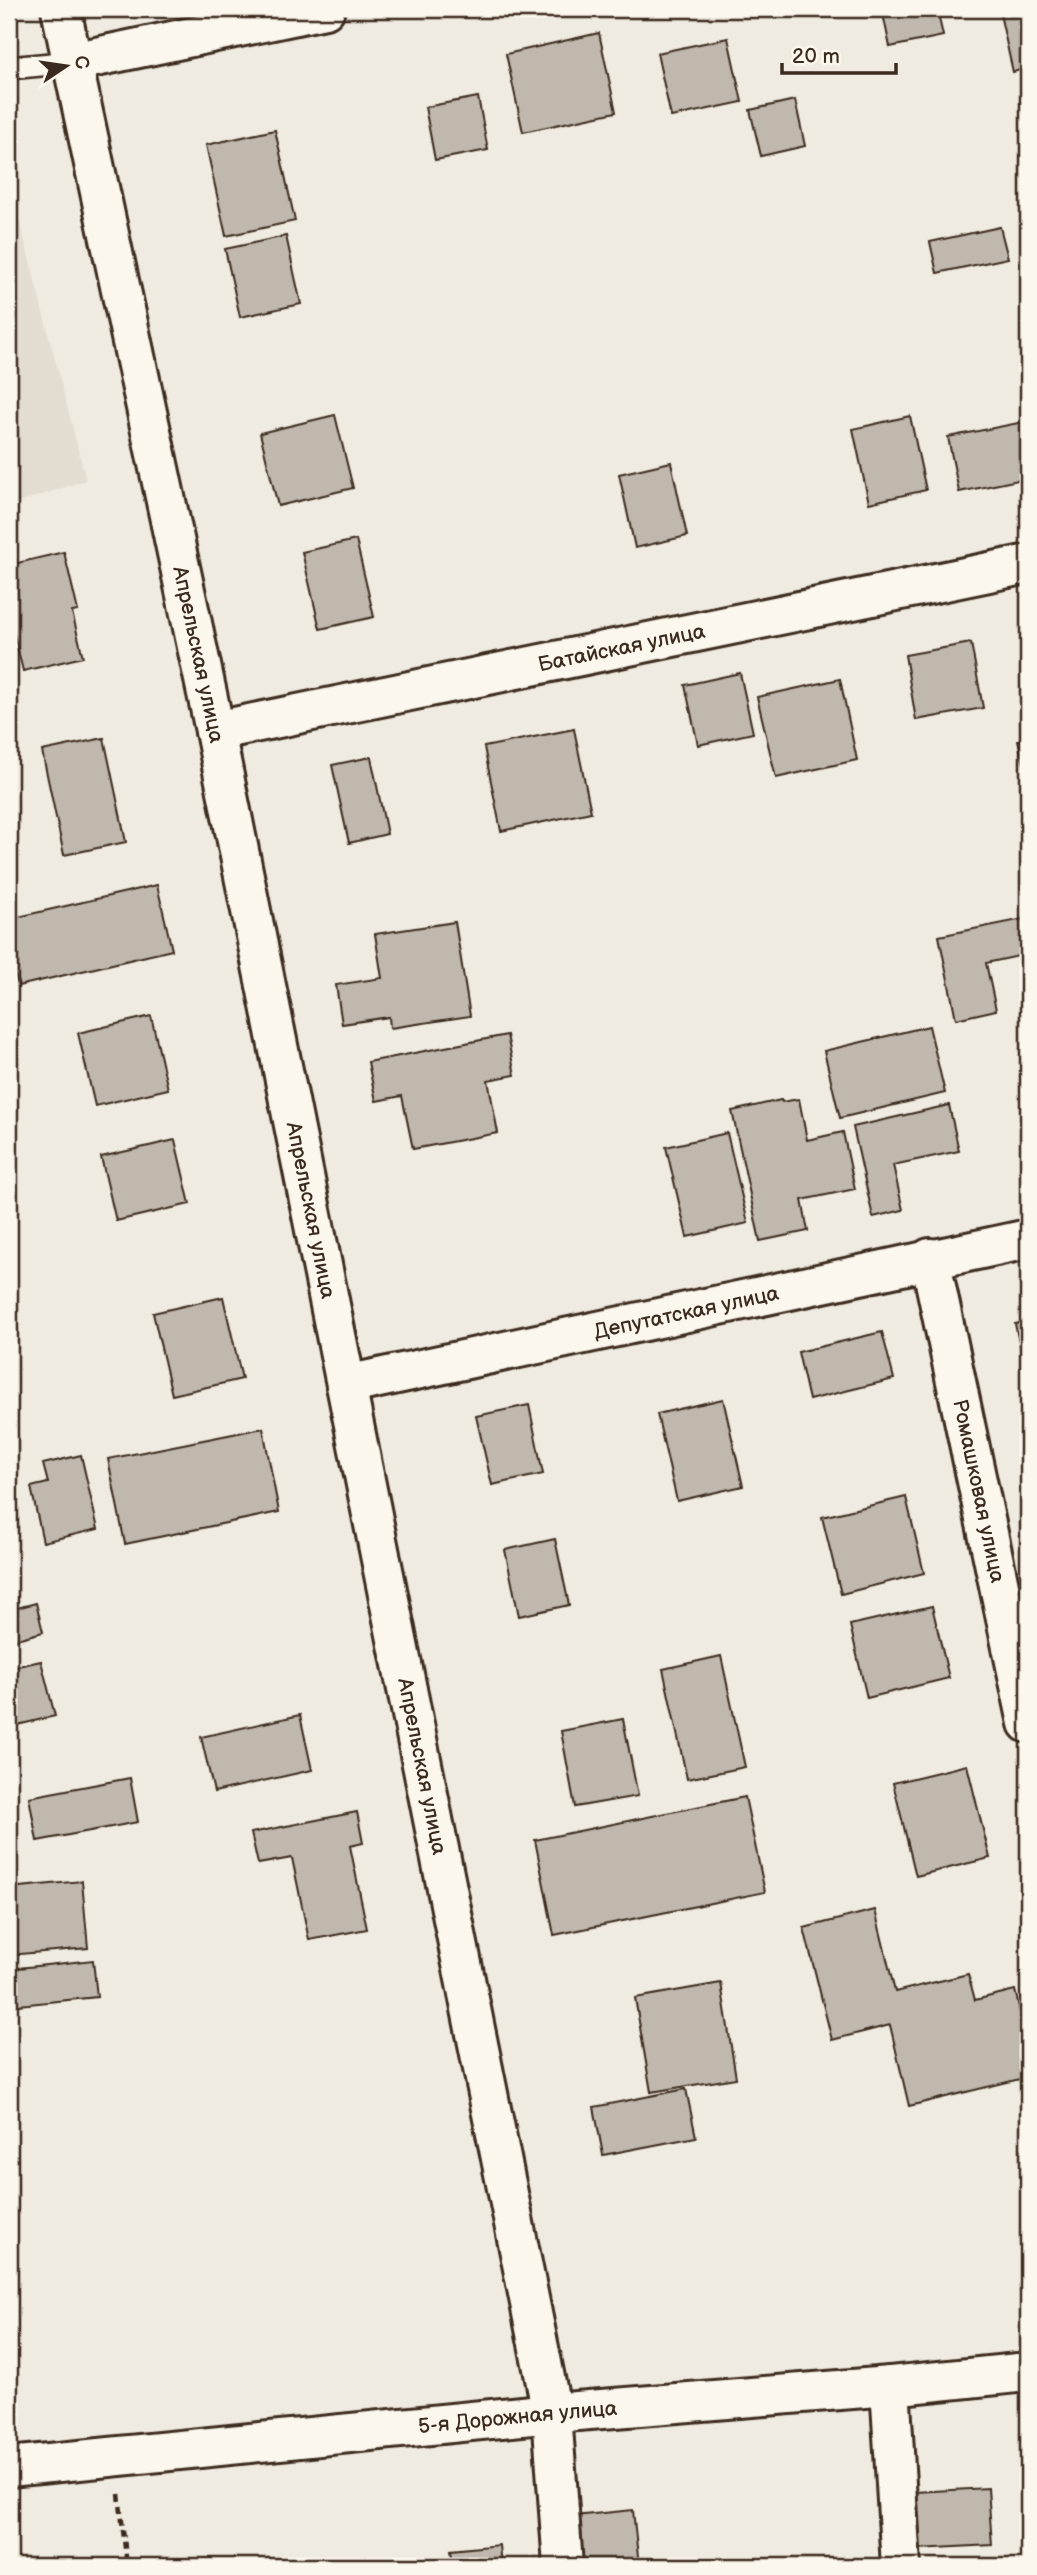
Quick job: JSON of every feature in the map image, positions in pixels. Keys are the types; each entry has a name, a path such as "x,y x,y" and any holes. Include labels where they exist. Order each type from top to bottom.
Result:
{"street":[{"name":"Апрельская улица","path":"61,9 215,732 552,2413 563,2566"},
{"path":"72,62 325,9"},
{"name":"Батайская улица","path":"215,732 1028,564"},
{"name":"Депутатская улица","path":"346,1385 1028,1239"},
{"name":"Ромашковая улица","path":"930,1258 1028,1723"},
{"name":"5-я Дорожная улица","path":"9,2467 552,2413 890,2386 1028,2372"},
{"path":"890,2386 901,2566"}],"lane":[{"path":"9,68 72,62"}],"path":[{"path":"115,2455 127,2566"}],"shaded area":[{"path":"9,180 86,480 9,506"}],"building":[{"path":"882,9 937,9 943,36 890,47"},
{"path":"1028,9 1028,68 1013,72 1000,14"},
{"path":"599,33 616,112 523,132 506,54"},
{"path":"728,38 742,102 671,117 657,53"},
{"path":"478,97 488,150 435,160 425,107"},
{"path":"795,100 805,146 761,156 750,110"},
{"path":"275,130 295,221 226,236 206,145"},
{"path":"1000,227 1008,258 937,273 930,242"},
{"path":"286,236 301,304 240,317 225,249"},
{"path":"335,415 353,488 278,506 260,433"},
{"path":"910,416 926,490 869,503 853,429"},
{"path":"1028,421 1028,478 959,492 948,437"},
{"path":"671,462 687,536 635,548 619,474"},
{"path":"356,540 374,617 320,629 302,552"},
{"path":"64,552 78,611 72,612 83,657 23,671 12,626 9,627 9,565"},
{"path":"971,643 983,708 916,720 905,655"},
{"path":"740,673 753,733 698,745 685,685"},
{"path":"840,679 857,760 776,778 757,697"},
{"path":"574,729 591,812 501,831 484,747"},
{"path":"104,738 126,842 64,855 42,751"},
{"path":"1028,738 1028,781 1018,740"},
{"path":"371,757 387,834 349,843 332,765"},
{"path":"157,885 172,950 18,986 9,947 9,919"},
{"path":"1028,918 1028,954 986,963 996,1010 956,1019 939,936"},
{"path":"455,922 470,1016 390,1028 389,1017 342,1024 336,985 382,978 375,934"},
{"path":"151,1016 168,1089 95,1106 78,1033"},
{"path":"929,1026 945,1093 840,1118 824,1051"},
{"path":"507,1035 515,1075 488,1080 498,1133 413,1149 402,1096 376,1101 368,1062"},
{"path":"799,1099 807,1140 843,1132 855,1189 802,1200 808,1231 760,1241 732,1111 781,1100"},
{"path":"949,1105 959,1151 893,1165 903,1210 873,1217 853,1127"},
{"path":"727,1133 748,1223 687,1237 666,1147"},
{"path":"175,1140 190,1204 116,1221 101,1157"},
{"path":"223,1297 242,1379 172,1395 153,1313"},
{"path":"1028,1321 1028,1383 1015,1324"},
{"path":"882,1332 894,1379 809,1400 798,1352"},
{"path":"723,1399 743,1486 677,1501 657,1414"},
{"path":"529,1405 543,1474 492,1485 476,1416"},
{"path":"263,1428 279,1512 125,1544 108,1459"},
{"path":"81,1455 98,1529 43,1542 31,1487 48,1483 43,1464"},
{"path":"906,1497 924,1573 841,1594 822,1517"},
{"path":"555,1539 569,1605 519,1616 505,1550"},
{"path":"36,1603 43,1632 9,1641 9,1610"},
{"path":"932,1606 949,1678 867,1698 850,1625"},
{"path":"721,1656 745,1767 687,1779 663,1669"},
{"path":"41,1661 55,1716 9,1727 9,1668"},
{"path":"300,1715 312,1770 214,1792 201,1737"},
{"path":"623,1719 638,1796 575,1807 561,1731"},
{"path":"967,1765 990,1858 916,1876 893,1783"},
{"path":"9,1776 13,1801 9,1802"},
{"path":"130,1778 138,1822 37,1841 29,1797"},
{"path":"745,1797 765,1892 554,1935 535,1840"},
{"path":"357,1812 363,1843 350,1846 367,1929 309,1940 292,1858 258,1864 251,1833"},
{"path":"82,1881 88,1948 9,1955 9,1888"},
{"path":"875,1910 895,1992 968,1974 975,2000 1015,1990 1028,2045 1028,2077 909,2106 890,2025 832,2040 804,1928"},
{"path":"93,1960 97,1997 9,2006 9,1969"},
{"path":"721,1983 736,2078 651,2092 635,1998"},
{"path":"686,2089 696,2137 603,2155 594,2107"},
{"path":"988,2488 992,2545 918,2549 915,2492"},
{"path":"633,2510 639,2566 579,2566 574,2516"},
{"path":"499,2545 501,2566 453,2566 451,2550"}]}
